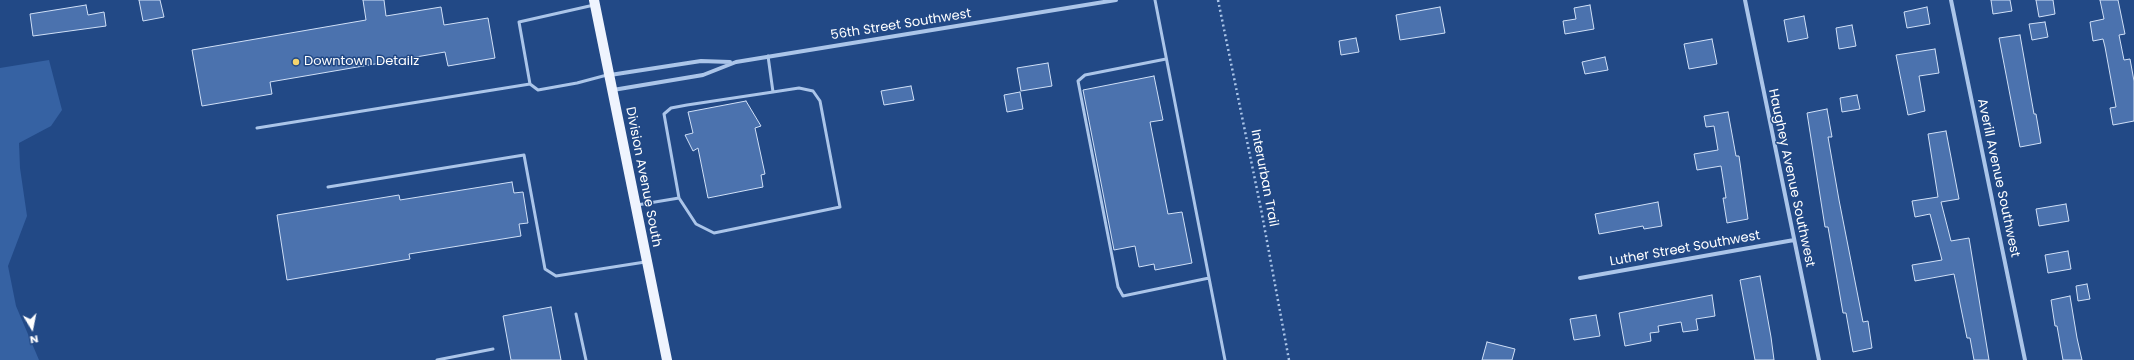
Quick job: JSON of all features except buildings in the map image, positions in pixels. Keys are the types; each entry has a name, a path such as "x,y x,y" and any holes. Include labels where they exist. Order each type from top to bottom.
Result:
{"main road":[{"name":"Division Avenue South","path":"594,2 667,360"}],"street":[{"name":"56th Street Southwest","path":"613,90 703,75 736,62 768,56 1116,0"},
{"name":"Haughey Avenue Southwest","path":"1745,0 1819,360"},
{"name":"Averill Avenue Southwest","path":"1952,0 2026,360"},
{"name":"56th Street Southwest","path":"609,75 701,61 736,62"},
{"name":"Luther Street Southwest","path":"1580,278 1794,240"}],"lane":[{"path":"1155,0 1225,360"},
{"path":"594,2 519,22 530,84 538,90 578,83 609,75"},
{"path":"768,56 773,92"},
{"path":"1166,58 1085,75 1078,81 1116,280 1123,296 1209,278"},
{"path":"257,128 530,84"},
{"path":"799,88 813,91 820,101 840,208 714,233 696,224 679,198 664,114 671,108 799,88"},
{"path":"328,186 524,155 545,269 556,276 647,262"},
{"path":"636,205 679,198"},
{"path":"576,314 586,360"},
{"path":"437,360 493,349"}],"path":[{"name":"Interurban Trail","path":"1218,0 1261,209 1289,360"}],"shaded area":[{"path":"49,60 62,110 51,126 19,143 20,168 27,216 8,266 16,306 39,360 0,360 0,68"}],"place":[{"name":"Downtown Detailz","path":"296,62"}]}
